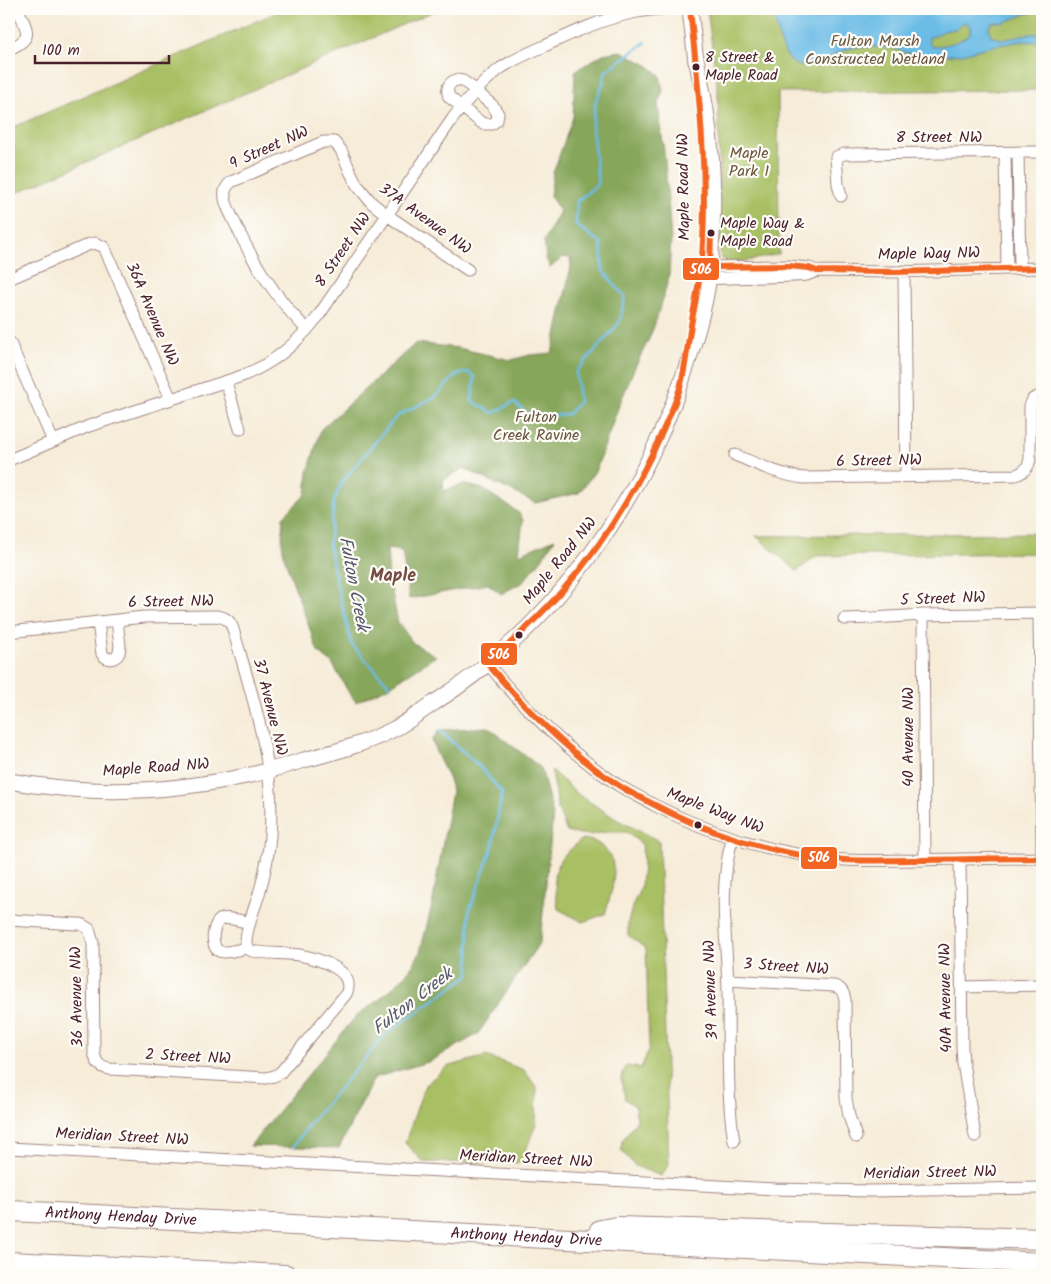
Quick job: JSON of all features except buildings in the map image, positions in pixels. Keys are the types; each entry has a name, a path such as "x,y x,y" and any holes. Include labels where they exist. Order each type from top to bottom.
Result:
{"highway":[{"name":"Anthony Henday Drive","path":"9,1211 1042,1264"},
{"path":"541,1237 617,1227 1042,1240"},
{"path":"880,1236 932,1230 1042,1229"},
{"path":"9,1262 286,1275"}],"street":[{"path":"9,49 23,42 26,36 25,27 18,9"},
{"name":"8 Street NW","path":"9,460 89,426 254,372 287,351 308,330 320,314 462,108 490,77 509,63 582,29 625,14 662,9"},
{"name":"Maple Road NW","path":"9,780 78,789 154,789 220,781 268,771 304,760 355,736 434,703 488,664 560,593 586,562 639,480 665,426 682,380 704,273 704,186 699,91 690,9"},
{"path":"456,80 463,81 476,91 496,110 498,117 495,122 483,124 462,108 449,97 447,90 448,86 456,80"},
{"name":"9 Street NW","path":"308,330 279,298 253,259 228,207 224,193 231,182 323,142 334,142"},
{"name":"37A Avenue NW","path":"334,142 341,150 361,191 372,203 468,270"},
{"path":"1018,152 1020,268"},
{"name":"8 Street NW","path":"841,196 836,157 844,154 1042,152"},
{"path":"1005,153 1007,268"},
{"name":"36A Avenue NW","path":"9,279 84,246 95,243 100,244 108,253 171,399"},
{"name":"Maple Way NW","path":"704,273 800,276 817,271 1042,268"},
{"path":"904,271 906,476"},
{"path":"9,341 53,441"},
{"path":"226,382 240,429"},
{"name":"6 Street NW","path":"735,455 776,472 794,477 1019,474 1026,470 1030,461 1030,410 1038,397"},
{"name":"5 Street NW","path":"844,619 923,614 1041,614"},
{"name":"40 Avenue NW","path":"923,614 925,860"},
{"path":"1041,614 1042,858"},
{"name":"6 Street NW","path":"9,632 170,616 216,616 226,619"},
{"name":"37 Avenue NW","path":"226,619 231,625 260,721 268,771 271,811 269,843 260,889 245,940 247,948"},
{"name":"6 Street NW","path":"98,622 102,654 108,659 112,659 117,656 120,650 117,620"},
{"name":"Maple Way NW","path":"488,664 556,737 619,786 663,810 732,839 785,852 835,859 1042,858"},
{"name":"39 Avenue NW","path":"732,839 724,895 728,980 730,1113 734,1141"},
{"name":"40A Avenue NW","path":"960,859 963,1063 975,1136"},
{"path":"247,948 219,951 214,944 214,929 217,922 223,919 250,923"},
{"name":"36 Avenue NW","path":"9,920 82,924 89,929 92,942 94,1053 98,1064"},
{"name":"2 Street NW","path":"98,1064 103,1068 110,1069 266,1078 283,1071 344,997 349,985 348,981 344,974 323,962 301,956 256,952 247,948"},
{"name":"3 Street NW","path":"728,980 834,986 842,990 845,1000 846,1098 849,1116 856,1137"},
{"path":"962,987 1042,985"},
{"name":"Meridian Street NW","path":"9,1148 784,1189 871,1191 1042,1188"}],"green space":[{"path":"284,9 439,9 9,196 9,129"},
{"name":"Fulton Marsh Constructed Wetland","path":"707,9 1042,9 1042,90 778,92 779,254 747,261 727,261 722,259 720,253 718,92"},
{"name":"Fulton Creek Ravine","path":"621,51 649,66 660,75 663,91 658,104 665,160 671,240 669,277 650,337 618,408 596,470 579,493 535,503 464,468 443,480 444,491 463,484 483,489 519,513 523,520 519,554 555,539 523,582 501,594 488,584 409,599 402,551 387,549 389,578 398,622 413,643 436,656 390,686 356,702 332,663 318,652 285,560 282,544 283,517 306,494 308,472 321,429 416,343 458,348 511,360 530,355 552,353 571,266 570,258 563,257 550,268 546,258 544,241 560,211 550,196 553,173 573,117 575,71 603,54"},
{"path":"1042,533 1042,553 816,556 797,571 756,536"},
{"path":"488,727 541,768 553,815 540,942 478,1034 431,1061 374,1078 339,1148 250,1146 357,1015 380,999 404,977 413,965 420,952 432,905 452,791 432,740 439,730"},
{"path":"551,770 579,795 616,819 659,841 669,1165 661,1176 635,1166 621,1150 622,1141 637,1120 635,1106 625,1099 621,1078 626,1066 641,1068 649,1049 646,949 628,935 628,922 633,904 641,887 642,844 626,832 607,832 589,835 567,832 557,807"},
{"path":"582,839 595,842 605,849 611,857 614,875 605,914 583,922 558,909 554,876 561,858"},
{"path":"486,1056 524,1070 537,1088 536,1124 521,1163 423,1162 405,1143 425,1085 447,1067"}],"water":[{"path":"773,9 1042,9 1042,12 1026,14 1002,23 992,23 989,28 991,36 1004,39 1025,34 1042,33 1042,42 1022,41 962,54 943,56 906,53 882,47 854,47 835,54 827,60 800,66 788,58 784,51 780,42","holes":["967,23 970,27 970,33 962,39 933,47 929,43 929,37 956,29 959,25"]}],"waterway":[{"name":"Fulton Creek","path":"390,686 352,645 329,545 334,500 342,482 397,416 435,397 456,375 468,372 475,377 472,401 493,413 514,402 526,413 550,416 568,414 579,402 576,372 619,323 625,297 603,271 601,243 576,225 577,201 598,184 592,126 596,100 606,71 646,42"},
{"name":"Fulton Creek","path":"293,1147 310,1123 386,1034 469,975 469,912 492,848 502,793 481,768 439,730"}],"transit line":[{"name":"506","path":"690,9 702,133 704,227 700,275 680,388 643,472 601,542 554,600 488,664 517,698 582,759 621,787 670,813 719,833 769,848 819,858 845,860 1042,858"},
{"name":"506","path":"711,233 710,267 789,266 809,268 817,271 894,272 1042,268"}],"place":[{"name":"8 Street & Maple Road","path":"696,67"},
{"name":"Maple Way & Maple Road","path":"711,233"}],"district":[{"name":"Maple","path":"393,576"}],"park label":[{"name":"Maple Park 1","path":"749,162"}]}
